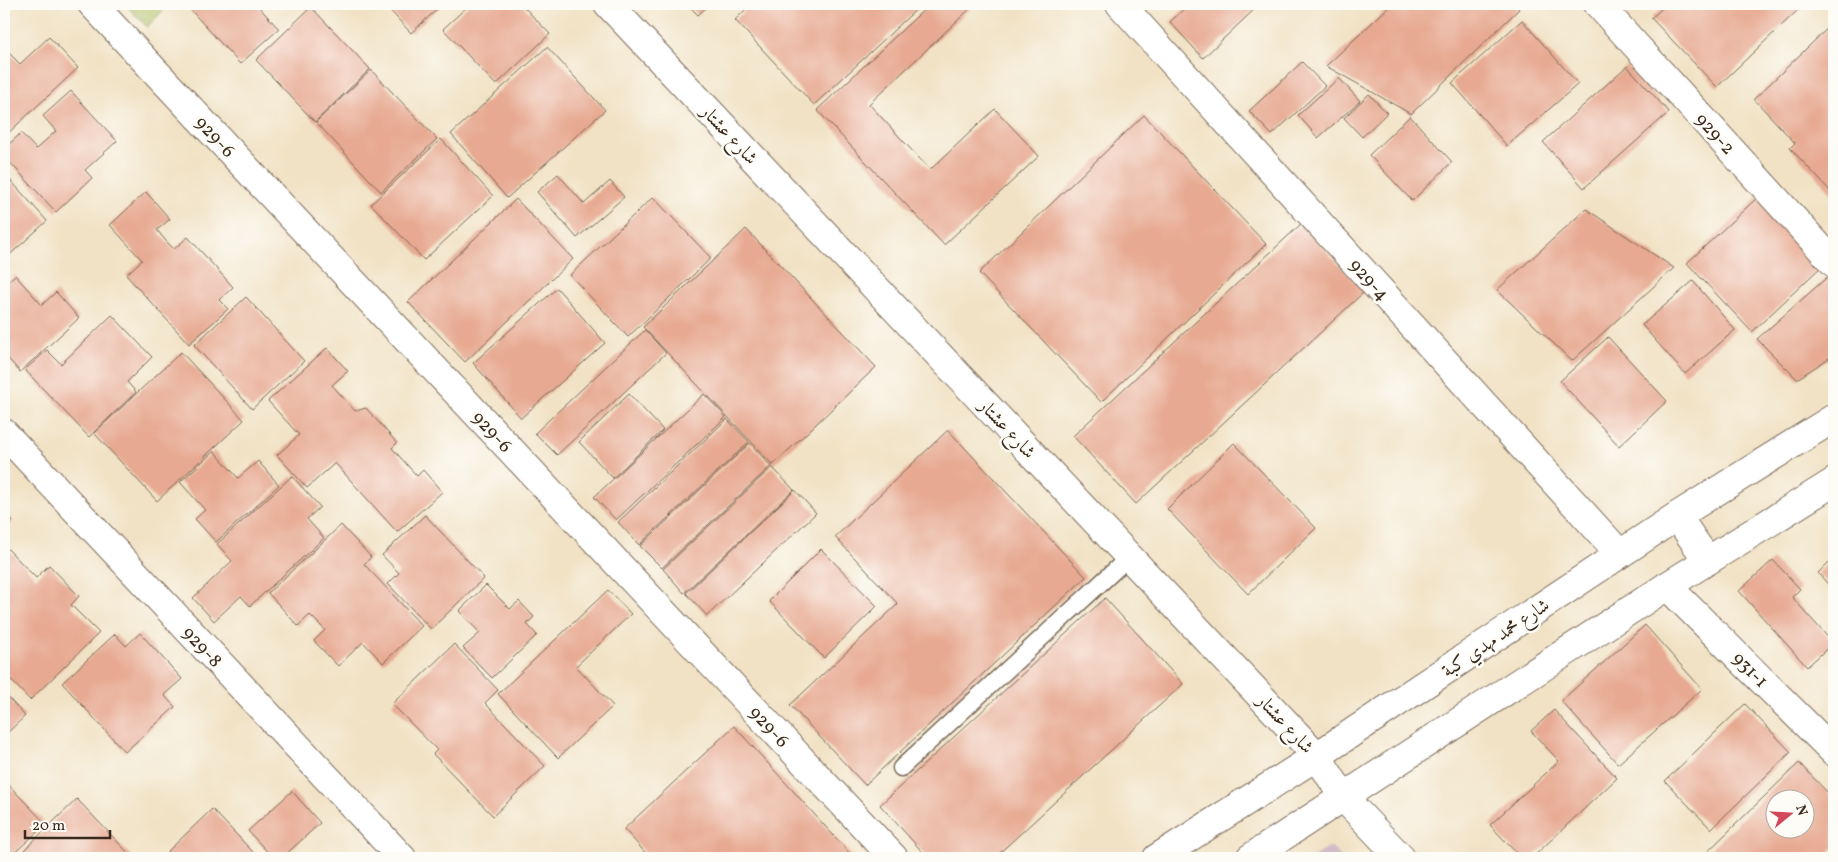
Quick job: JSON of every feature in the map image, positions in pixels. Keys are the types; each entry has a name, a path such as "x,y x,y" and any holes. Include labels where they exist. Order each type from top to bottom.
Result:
{"street":[{"name":"929-6","path":"92,4 894,858"},
{"name":"شارع عشتار","path":"608,4 1318,756 1344,798 1401,858"},
{"name":"929-4","path":"1120,4 1620,554"},
{"name":"929-2","path":"1598,4 1834,263"},
{"name":"شارع محمد مهدي كبة","path":"1156,858 1318,756 1677,516 1834,418"},
{"name":"929-8","path":"4,433 402,858"},
{"path":"1250,858 1667,586 1834,482"},
{"path":"1677,516 1708,560"},
{"name":"931-1","path":"1667,586 1834,752"}],"lane":[{"path":"901,768 1129,557"}],"shaded area":[{"path":"1331,846 1342,858 1311,858"}],"green space":[{"path":"125,4 170,4 147,27"}],"building":[{"path":"185,4 256,4 279,29 240,64"},
{"path":"384,4 443,4 411,33"},
{"path":"470,4 521,4 550,34 496,85 443,29"},
{"path":"687,4 710,4 698,15"},
{"path":"751,4 922,4 814,105 735,20"},
{"path":"930,4 975,4 869,104 930,170 995,109 1039,156 944,245 817,110"},
{"path":"1189,4 1260,4 1203,58 1170,22"},
{"path":"1392,4 1514,4 1519,9 1411,114 1326,66"},
{"path":"1667,4 1794,4 1799,9 1717,87 1651,18"},
{"path":"311,7 370,69 315,122 256,60"},
{"path":"1522,20 1578,84 1507,146 1452,83"},
{"path":"1834,22 1834,195 1790,148 1795,143 1754,99"},
{"path":"49,37 78,68 4,137 4,48 20,64"},
{"path":"547,47 605,110 507,198 451,134"},
{"path":"1302,62 1325,86 1272,135 1249,111"},
{"path":"1627,66 1669,112 1584,188 1543,142"},
{"path":"371,70 437,139 381,192 316,122"},
{"path":"1339,78 1360,101 1318,138 1298,115"},
{"path":"71,91 117,141 85,170 92,178 56,212 4,156 4,149 21,133 36,149 56,131 43,116"},
{"path":"1369,94 1387,113 1362,137 1344,118"},
{"path":"1144,115 1266,244 1101,402 979,273"},
{"path":"1410,116 1452,162 1412,201 1369,155"},
{"path":"441,139 493,196 424,260 371,204"},
{"path":"4,173 47,221 4,260"},
{"path":"558,174 584,204 610,181 624,197 577,238 537,192"},
{"path":"146,192 170,219 157,230 165,240 174,249 188,237 233,287 219,300 228,309 189,344 126,275 142,260 110,225"},
{"path":"1760,195 1824,264 1752,332 1687,263"},
{"path":"653,197 711,258 628,337 570,275"},
{"path":"516,199 573,259 465,362 408,302"},
{"path":"1586,209 1674,268 1572,361 1497,290"},
{"path":"1301,224 1364,292 1136,504 1073,436"},
{"path":"746,229 876,367 773,465 643,327"},
{"path":"1832,273 1834,276 1834,355 1797,379 1757,339"},
{"path":"15,275 42,305 56,292 79,318 20,372 4,354 4,285"},
{"path":"1693,281 1735,330 1685,374 1642,325"},
{"path":"557,288 605,343 521,418 473,363"},
{"path":"246,297 304,361 252,409 194,345"},
{"path":"112,315 152,357 127,382 136,392 89,437 25,370 47,350 61,364"},
{"path":"645,330 666,353 557,455 535,433"},
{"path":"1608,337 1667,401 1619,446 1560,381"},
{"path":"327,348 348,371 332,385 355,411 366,408 397,443 392,448 417,476 423,470 442,492 397,532 335,463 307,488 277,455 299,435 268,401"},
{"path":"181,352 244,420 157,501 94,433"},
{"path":"629,394 663,430 613,478 579,442"},
{"path":"704,394 726,417 616,520 594,497"},
{"path":"727,419 749,442 639,545 618,522"},
{"path":"948,430 1086,577 865,785 790,705 898,604 835,537"},
{"path":"750,443 771,466 662,568 640,546"},
{"path":"1234,443 1316,528 1248,594 1167,509"},
{"path":"214,451 238,478 258,461 279,485 216,542 195,519 205,510 180,482"},
{"path":"772,467 794,490 684,593 663,569"},
{"path":"292,476 320,507 307,519 324,538 250,606 241,596 214,621 193,598 232,561 217,544"},
{"path":"795,490 816,513 707,616 686,593"},
{"path":"4,512 13,521 4,530"},
{"path":"425,515 484,578 431,629 388,584 399,573 382,555"},
{"path":"341,525 371,557 364,564 422,626 383,663 363,642 338,666 314,641 325,630 310,615 298,626 268,593"},
{"path":"4,545 36,578 49,565 79,596 71,605 99,633 30,700 4,673"},
{"path":"821,549 877,606 824,658 769,601"},
{"path":"1834,557 1834,591 1818,573"},
{"path":"1773,560 1800,589 1792,597 1833,643 1807,667 1739,591"},
{"path":"486,585 510,609 519,601 534,617 527,624 537,635 492,678 463,648 480,633 459,611"},
{"path":"608,590 631,614 576,666 613,706 558,758 498,694"},
{"path":"1105,598 1183,684 994,858 928,858 880,805"},
{"path":"1645,625 1702,689 1618,764 1561,701"},
{"path":"140,633 182,679 164,695 175,707 125,752 62,683 115,634 126,646"},
{"path":"454,644 498,690 485,703 545,766 493,816 433,754 437,750 392,704"},
{"path":"4,693 25,716 4,736"},
{"path":"1745,704 1791,752 1711,829 1665,781"},
{"path":"1554,710 1617,778 1532,858 1521,858 1490,825 1559,761 1531,731"},
{"path":"734,726 854,858 650,858 624,829"},
{"path":"1799,763 1834,799 1834,847 1823,858 1701,858 1766,795 1766,840 1816,840 1816,790 1771,790"},
{"path":"4,780 46,824 9,858 4,858"},
{"path":"292,791 320,823 282,858 273,858 248,831"},
{"path":"77,799 133,858 30,858 23,851"},
{"path":"212,809 253,852 247,858 169,858 165,854"}]}
